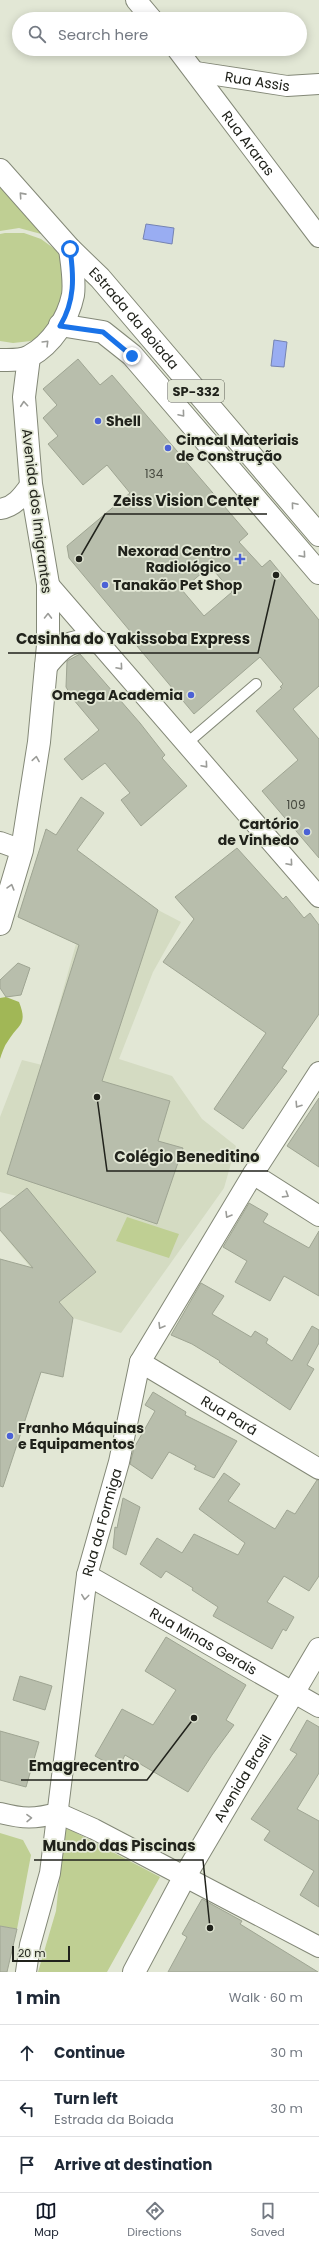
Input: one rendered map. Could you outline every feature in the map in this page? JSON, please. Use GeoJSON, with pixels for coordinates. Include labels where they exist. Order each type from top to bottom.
{"type":"FeatureCollection","features":[{"type":"Feature","properties":{"kind":"main road","name":"SP-332"},"geometry":{"type":"LineString","coordinates":[[0,170],[70,249]]}},
{"type":"Feature","properties":{"kind":"main road"},"geometry":{"type":"LineString","coordinates":[[0,360],[29,357],[47,344],[60,326],[68,313],[73,294],[70,249]]}},
{"type":"Feature","properties":{"kind":"main road","name":"Estrada da Boiada"},"geometry":{"type":"LineString","coordinates":[[70,249],[100,278],[319,535]]}},
{"type":"Feature","properties":{"kind":"main road","name":"Estrada da Boiada"},"geometry":{"type":"LineString","coordinates":[[60,326],[103,332],[132,356],[319,573]]}},
{"type":"Feature","properties":{"kind":"main road","name":"Avenida dos Imigrantes"},"geometry":{"type":"LineString","coordinates":[[0,924],[22,850],[39,742],[46,666],[48,584],[31,484],[24,397],[29,357]]}},
{"type":"Feature","properties":{"kind":"main road"},"geometry":{"type":"LineString","coordinates":[[46,666],[61,648],[83,640],[99,642]]}},
{"type":"Feature","properties":{"kind":"main road","name":"Avenida Brasil"},"geometry":{"type":"LineString","coordinates":[[134,1972],[186,1876],[319,1649]]}},
{"type":"Feature","properties":{"kind":"street"},"geometry":{"type":"LineString","coordinates":[[136,0],[146,12]]}},
{"type":"Feature","properties":{"kind":"street","name":"Rua Araras"},"geometry":{"type":"LineString","coordinates":[[183,56],[319,236]]}},
{"type":"Feature","properties":{"kind":"street","name":"Rua Assis"},"geometry":{"type":"LineString","coordinates":[[196,72],[287,86],[319,84]]}},
{"type":"Feature","properties":{"kind":"street"},"geometry":{"type":"LineString","coordinates":[[0,509],[6,508],[20,499],[31,484]]}},
{"type":"Feature","properties":{"kind":"street"},"geometry":{"type":"LineString","coordinates":[[48,584],[319,897]]}},
{"type":"Feature","properties":{"kind":"street"},"geometry":{"type":"LineString","coordinates":[[0,842],[22,850]]}},
{"type":"Feature","properties":{"kind":"street","name":"Rua da Formiga"},"geometry":{"type":"LineString","coordinates":[[26,1972],[30,1945],[50,1873],[87,1575],[118,1462],[140,1362],[253,1174],[319,1072]]}},
{"type":"Feature","properties":{"kind":"street"},"geometry":{"type":"LineString","coordinates":[[253,1174],[319,1216]]}},
{"type":"Feature","properties":{"kind":"street","name":"Rua Pará"},"geometry":{"type":"LineString","coordinates":[[140,1362],[319,1469]]}},
{"type":"Feature","properties":{"kind":"street","name":"Rua Minas Gerais"},"geometry":{"type":"LineString","coordinates":[[87,1575],[319,1707]]}},
{"type":"Feature","properties":{"kind":"street"},"geometry":{"type":"LineString","coordinates":[[0,1813],[22,1818],[37,1818],[58,1813],[94,1829],[186,1876],[319,1947]]}},
{"type":"Feature","properties":{"kind":"lane"},"geometry":{"type":"LineString","coordinates":[[186,744],[256,684]]}},
{"type":"Feature","properties":{"kind":"shaded area"},"geometry":{"type":"Polygon","coordinates":[[[46,829],[158,910],[181,922],[153,972],[119,1059],[172,1076],[202,1119],[236,1146],[224,1188],[121,1333],[73,1318],[0,1231],[0,1209],[17,1196],[0,1192],[0,1117],[22,1060],[42,1065],[76,944],[18,917],[46,829]]]}},
{"type":"Feature","properties":{"kind":"green space"},"geometry":{"type":"Polygon","coordinates":[[[0,185],[42,232],[41,234],[19,228],[0,231],[0,185]]]}},
{"type":"Feature","properties":{"kind":"green space"},"geometry":{"type":"Polygon","coordinates":[[[24,233],[41,239],[56,250],[66,266],[70,284],[48,332],[31,341],[13,343],[0,341],[0,234],[24,233]]]}},
{"type":"Feature","properties":{"kind":"green space"},"geometry":{"type":"Polygon","coordinates":[[[6,997],[19,1002],[23,1015],[21,1023],[5,1045],[0,1059],[0,998],[6,997]]]}},
{"type":"Feature","properties":{"kind":"green space"},"geometry":{"type":"Polygon","coordinates":[[[127,1217],[179,1234],[169,1258],[116,1241],[127,1217]]]}},
{"type":"Feature","properties":{"kind":"green space"},"geometry":{"type":"Polygon","coordinates":[[[65,1827],[160,1877],[107,1972],[38,1972],[56,1911],[65,1827]]]}},
{"type":"Feature","properties":{"kind":"green space"},"geometry":{"type":"Polygon","coordinates":[[[0,1833],[23,1840],[31,1855],[17,1929],[0,1926],[0,1833]]]}},
{"type":"Feature","properties":{"kind":"water"},"geometry":{"type":"Polygon","coordinates":[[[146,224],[174,228],[172,244],[143,239],[146,224]]]}},
{"type":"Feature","properties":{"kind":"water"},"geometry":{"type":"Polygon","coordinates":[[[274,340],[287,342],[284,367],[271,366],[274,340]]]}},
{"type":"Feature","properties":{"kind":"building"},"geometry":{"type":"Polygon","coordinates":[[[78,359],[100,385],[112,375],[248,534],[239,542],[262,567],[270,560],[319,620],[319,686],[293,709],[319,739],[319,858],[262,791],[298,760],[256,711],[282,688],[280,687],[283,684],[260,657],[194,714],[132,640],[135,637],[69,558],[67,546],[130,493],[107,465],[83,485],[48,444],[58,436],[43,418],[57,405],[43,389],[78,359]],[[210,566],[182,590],[204,616],[232,592],[210,566]]]}},
{"type":"Feature","properties":{"kind":"building"},"geometry":{"type":"Polygon","coordinates":[[[80,654],[140,723],[165,755],[162,758],[187,786],[141,826],[121,800],[130,793],[105,763],[82,780],[64,759],[99,730],[73,699],[66,687],[67,661],[80,654]]]}},
{"type":"Feature","properties":{"kind":"building"},"geometry":{"type":"Polygon","coordinates":[[[81,797],[104,813],[77,850],[158,910],[102,1081],[170,1101],[158,1141],[183,1148],[157,1224],[7,1174],[79,945],[18,917],[46,829],[56,835],[81,797]]]}},
{"type":"Feature","properties":{"kind":"building"},"geometry":{"type":"Polygon","coordinates":[[[237,848],[283,899],[286,896],[304,918],[310,913],[319,925],[319,1014],[282,1068],[287,1071],[243,1129],[214,1109],[266,1033],[163,962],[194,919],[175,897],[237,848]]]}},
{"type":"Feature","properties":{"kind":"building"},"geometry":{"type":"Polygon","coordinates":[[[18,963],[30,968],[21,995],[6,997],[0,988],[0,980],[18,963]]]}},
{"type":"Feature","properties":{"kind":"building"},"geometry":{"type":"Polygon","coordinates":[[[319,1098],[319,1167],[287,1146],[319,1098]]]}},
{"type":"Feature","properties":{"kind":"building","name":"Franho Máquinas e Equipamentos"},"geometry":{"type":"Polygon","coordinates":[[[27,1188],[96,1272],[59,1302],[73,1318],[63,1377],[41,1372],[3,1487],[0,1486],[0,1259],[33,1268],[0,1230],[0,1209],[27,1188]]]}},
{"type":"Feature","properties":{"kind":"building"},"geometry":{"type":"Polygon","coordinates":[[[249,1203],[268,1214],[263,1222],[309,1248],[319,1231],[319,1296],[284,1276],[270,1301],[235,1282],[247,1261],[223,1247],[249,1203]]]}},
{"type":"Feature","properties":{"kind":"building"},"geometry":{"type":"Polygon","coordinates":[[[201,1283],[224,1296],[212,1314],[251,1337],[255,1331],[268,1339],[266,1343],[292,1361],[312,1326],[319,1330],[319,1343],[307,1365],[314,1369],[290,1410],[219,1362],[220,1361],[192,1344],[171,1335],[201,1283]]]}},
{"type":"Feature","properties":{"kind":"building"},"geometry":{"type":"Polygon","coordinates":[[[153,1392],[186,1412],[185,1415],[237,1441],[214,1478],[194,1469],[196,1466],[169,1452],[152,1479],[130,1464],[134,1448],[155,1411],[145,1405],[153,1392]]]}},
{"type":"Feature","properties":{"kind":"building"},"geometry":{"type":"Polygon","coordinates":[[[224,1473],[240,1484],[228,1501],[275,1529],[287,1510],[295,1514],[317,1480],[319,1480],[319,1576],[309,1591],[284,1576],[267,1602],[294,1617],[286,1631],[283,1629],[272,1649],[213,1616],[218,1607],[192,1590],[193,1588],[166,1571],[161,1578],[140,1564],[157,1538],[182,1553],[194,1534],[238,1555],[245,1543],[199,1509],[224,1473]]]}},
{"type":"Feature","properties":{"kind":"building"},"geometry":{"type":"Polygon","coordinates":[[[123,1498],[140,1507],[126,1555],[113,1548],[115,1527],[117,1528],[123,1498]]]}},
{"type":"Feature","properties":{"kind":"building"},"geometry":{"type":"Polygon","coordinates":[[[166,1637],[246,1685],[226,1720],[234,1725],[188,1792],[125,1755],[118,1769],[95,1756],[122,1709],[153,1725],[176,1690],[145,1671],[166,1637]]]}},
{"type":"Feature","properties":{"kind":"building"},"geometry":{"type":"Polygon","coordinates":[[[20,1676],[52,1686],[45,1710],[13,1700],[20,1676]]]}},
{"type":"Feature","properties":{"kind":"building"},"geometry":{"type":"Polygon","coordinates":[[[307,1720],[319,1727],[319,1773],[297,1809],[319,1821],[319,1907],[300,1895],[314,1871],[264,1840],[270,1831],[251,1819],[297,1754],[290,1750],[307,1720]]]}},
{"type":"Feature","properties":{"kind":"building"},"geometry":{"type":"Polygon","coordinates":[[[0,1731],[39,1742],[26,1787],[0,1780],[0,1731]]]}},
{"type":"Feature","properties":{"kind":"building"},"geometry":{"type":"Polygon","coordinates":[[[202,1899],[242,1921],[240,1924],[318,1972],[168,1972],[187,1937],[182,1934],[202,1899]]]}},
{"type":"Feature","properties":{"kind":"building"},"geometry":{"type":"Polygon","coordinates":[[[0,1926],[17,1929],[7,1972],[0,1972],[0,1926]]]}},
{"type":"Feature","properties":{"kind":"place","name":"Shell"},"geometry":{"type":"Point","coordinates":[98,421]}},
{"type":"Feature","properties":{"kind":"place","name":"Cimcal Materiais de Construção"},"geometry":{"type":"Point","coordinates":[168,448]}},
{"type":"Feature","properties":{"kind":"place","name":"Zeiss Vision Center"},"geometry":{"type":"Point","coordinates":[79,559]}},
{"type":"Feature","properties":{"kind":"place","name":"Nexorad Centro Radiológico"},"geometry":{"type":"Point","coordinates":[240,559]}},
{"type":"Feature","properties":{"kind":"place","name":"Casinha do Yakissoba Express"},"geometry":{"type":"Point","coordinates":[276,575]}},
{"type":"Feature","properties":{"kind":"place","name":"Tanakão Pet Shop"},"geometry":{"type":"Point","coordinates":[105,585]}},
{"type":"Feature","properties":{"kind":"place","name":"Omega Academia"},"geometry":{"type":"Point","coordinates":[191,695]}},
{"type":"Feature","properties":{"kind":"place","name":"Cartório de Vinhedo"},"geometry":{"type":"Point","coordinates":[307,832]}},
{"type":"Feature","properties":{"kind":"place","name":"Colégio Beneditino"},"geometry":{"type":"Point","coordinates":[97,1097]}},
{"type":"Feature","properties":{"kind":"place","name":"Franho Máquinas e Equipamentos"},"geometry":{"type":"Point","coordinates":[10,1436]}},
{"type":"Feature","properties":{"kind":"place","name":"Emagrecentro"},"geometry":{"type":"Point","coordinates":[194,1718]}},
{"type":"Feature","properties":{"kind":"place","name":"Mundo das Piscinas"},"geometry":{"type":"Point","coordinates":[210,1928]}},
{"type":"Feature","properties":{"kind":"route"},"geometry":{"type":"LineString","coordinates":[[70,249],[73,269],[73,294],[68,313],[60,326],[103,332],[119,343],[132,356]]}}]}
